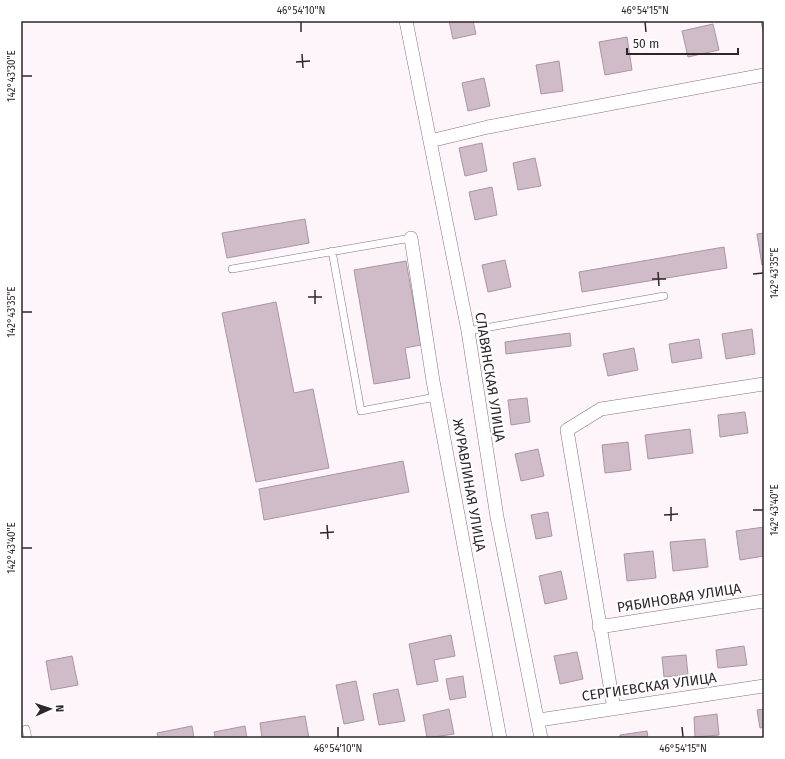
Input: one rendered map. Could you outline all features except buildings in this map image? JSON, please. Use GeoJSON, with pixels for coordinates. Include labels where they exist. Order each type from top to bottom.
{"type":"FeatureCollection","features":[{"type":"Feature","properties":{"kind":"street","name":"СЛАВЯНСКАЯ УЛИЦА"},"geometry":{"type":"LineString","coordinates":[[406,21],[468,331],[497,517],[541,738]]}},
{"type":"Feature","properties":{"kind":"street"},"geometry":{"type":"LineString","coordinates":[[430,141],[488,127],[764,75]]}},
{"type":"Feature","properties":{"kind":"street","name":"ЖУРАВЛИНАЯ УЛИЦА"},"geometry":{"type":"LineString","coordinates":[[411,238],[436,397],[500,738]]}},
{"type":"Feature","properties":{"kind":"street"},"geometry":{"type":"LineString","coordinates":[[614,709],[567,430],[601,409],[764,384]]}},
{"type":"Feature","properties":{"kind":"street","name":"РЯБИНОВАЯ УЛИЦА"},"geometry":{"type":"LineString","coordinates":[[599,627],[764,601]]}},
{"type":"Feature","properties":{"kind":"street","name":"СЕРГИЕВСКАЯ УЛИЦА"},"geometry":{"type":"LineString","coordinates":[[538,720],[764,686]]}},
{"type":"Feature","properties":{"kind":"lane"},"geometry":{"type":"LineString","coordinates":[[232,269],[411,238]]}},
{"type":"Feature","properties":{"kind":"lane"},"geometry":{"type":"LineString","coordinates":[[332,251],[361,411],[436,397]]}},
{"type":"Feature","properties":{"kind":"lane"},"geometry":{"type":"LineString","coordinates":[[468,331],[664,296]]}},
{"type":"Feature","properties":{"kind":"lane"},"geometry":{"type":"LineString","coordinates":[[26,729],[28,738]]}}]}
